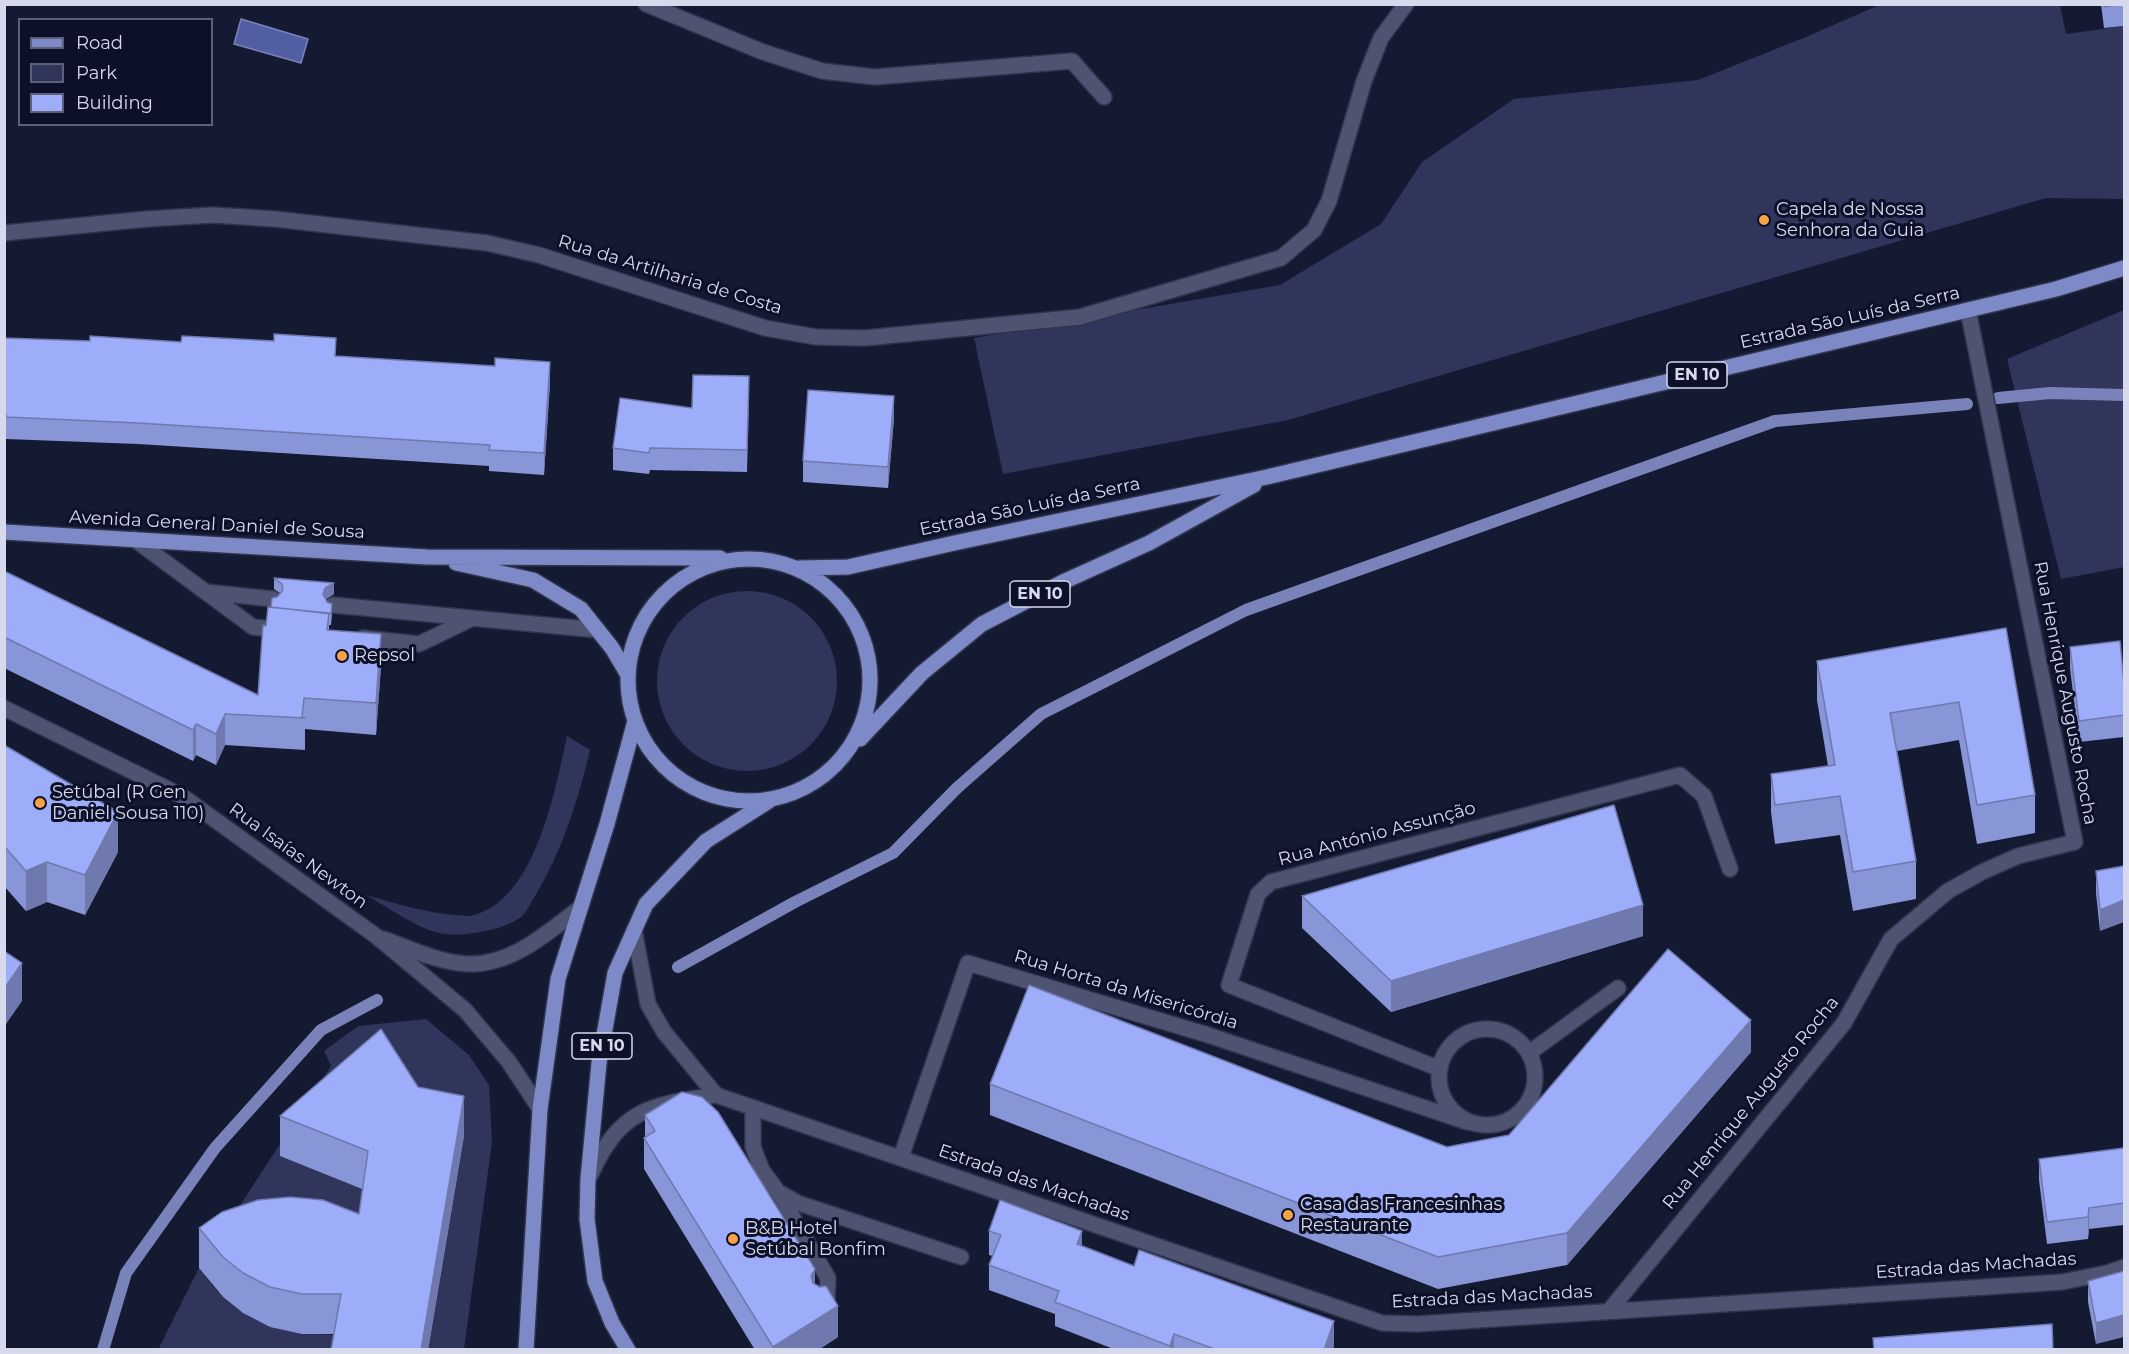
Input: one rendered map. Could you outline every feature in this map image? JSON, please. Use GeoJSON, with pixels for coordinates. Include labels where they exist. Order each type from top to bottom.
{"type":"FeatureCollection","features":[{"type":"Feature","properties":{"kind":"main road","name":"Estrada São Luís da Serra"},"geometry":{"type":"LineString","coordinates":[[800,568],[848,567],[1268,477],[2056,289],[2124,268]]}},
{"type":"Feature","properties":{"kind":"main road","name":"Estrada São Luís da Serra"},"geometry":{"type":"LineString","coordinates":[[844,757],[922,673],[982,624],[1065,581],[1149,543],[1268,477]]}},
{"type":"Feature","properties":{"kind":"main road","name":"Avenida General Daniel de Sousa"},"geometry":{"type":"LineString","coordinates":[[4,531],[427,557]]}},
{"type":"Feature","properties":{"kind":"main road"},"geometry":{"type":"LineString","coordinates":[[427,557],[762,558]]}},
{"type":"Feature","properties":{"kind":"main road"},"geometry":{"type":"LineString","coordinates":[[427,557],[533,580],[581,609],[612,648],[628,675]]}},
{"type":"Feature","properties":{"kind":"main road","name":"EN 10"},"geometry":{"type":"LineString","coordinates":[[628,1350],[612,1323],[595,1281],[587,1219],[588,1179],[600,1063],[615,973],[646,904],[706,841],[770,801],[812,784],[844,757],[864,720],[871,681],[865,643],[854,618],[831,589],[800,568],[762,558],[724,560],[687,575],[655,603],[638,630],[628,675],[635,721],[659,762],[679,780],[722,799],[770,801]]}},
{"type":"Feature","properties":{"kind":"main road","name":"EN 10"},"geometry":{"type":"LineString","coordinates":[[526,1350],[540,1109],[558,979],[621,776],[635,721]]}},
{"type":"Feature","properties":{"kind":"street"},"geometry":{"type":"LineString","coordinates":[[646,4],[763,52],[822,71],[875,77],[1072,61],[1104,97]]}},
{"type":"Feature","properties":{"kind":"street","name":"Rua da Artilharia de Costa"},"geometry":{"type":"LineString","coordinates":[[4,232],[213,215],[275,219],[487,243],[539,255],[765,328],[816,337],[866,338],[1080,317],[1281,258],[1314,230],[1329,201],[1364,81],[1381,38],[1406,4]]}},
{"type":"Feature","properties":{"kind":"street","name":"Rua Henrique Augusto Rocha"},"geometry":{"type":"LineString","coordinates":[[1609,1311],[1845,1023],[1891,939],[1948,891],[1982,872],[2018,856],[2075,842],[1968,310]]}},
{"type":"Feature","properties":{"kind":"street"},"geometry":{"type":"LineString","coordinates":[[134,539],[253,627],[298,632]]}},
{"type":"Feature","properties":{"kind":"street"},"geometry":{"type":"LineString","coordinates":[[203,591],[273,599]]}},
{"type":"Feature","properties":{"kind":"street"},"geometry":{"type":"LineString","coordinates":[[333,605],[598,630]]}},
{"type":"Feature","properties":{"kind":"street"},"geometry":{"type":"LineString","coordinates":[[343,636],[419,644],[473,618]]}},
{"type":"Feature","properties":{"kind":"street","name":"Rua Isaías Newton"},"geometry":{"type":"LineString","coordinates":[[4,708],[182,796],[376,936],[465,1011],[509,1062],[540,1109]]}},
{"type":"Feature","properties":{"kind":"street","name":"Rua António Assunção"},"geometry":{"type":"LineString","coordinates":[[1440,1069],[1229,985],[1258,894],[1271,882],[1680,775],[1704,796],[1730,868]]}},
{"type":"Feature","properties":{"kind":"street","name":"Rua Isaías Newton"},"geometry":{"type":"LineString","coordinates":[[376,936],[439,959],[467,964],[494,962],[528,947],[580,908]]}},
{"type":"Feature","properties":{"kind":"street"},"geometry":{"type":"LineString","coordinates":[[634,930],[648,1004],[664,1032],[716,1095]]}},
{"type":"Feature","properties":{"kind":"street","name":"Rua Horta da Misericórdia"},"geometry":{"type":"LineString","coordinates":[[901,1157],[968,963],[1208,1035],[1467,1122],[1482,1125],[1496,1125],[1511,1119],[1522,1110],[1531,1097],[1534,1068],[1528,1053]]}},
{"type":"Feature","properties":{"kind":"street"},"geometry":{"type":"LineString","coordinates":[[1467,1122],[1454,1113],[1445,1101],[1439,1086],[1440,1069],[1445,1053],[1456,1040],[1470,1032],[1487,1029],[1503,1032],[1518,1040],[1528,1053],[1618,988]]}},
{"type":"Feature","properties":{"kind":"street","name":"Estrada das Machadas"},"geometry":{"type":"LineString","coordinates":[[588,1179],[600,1152],[621,1125],[646,1110],[666,1103],[716,1095],[1382,1323],[1417,1324],[2062,1282],[2107,1273],[2124,1267]]}},
{"type":"Feature","properties":{"kind":"street"},"geometry":{"type":"LineString","coordinates":[[753,1108],[753,1147],[762,1170],[778,1192],[828,1278],[827,1300],[821,1310]]}},
{"type":"Feature","properties":{"kind":"street"},"geometry":{"type":"LineString","coordinates":[[778,1192],[798,1203],[961,1257]]}},
{"type":"Feature","properties":{"kind":"green space"},"geometry":{"type":"Polygon","coordinates":[[[1879,5],[2060,5],[2066,34],[2124,26],[2124,199],[2046,198],[1288,420],[1003,474],[974,338],[1280,285],[1381,224],[1422,162],[1514,99],[1698,80],[1879,5]]]}},
{"type":"Feature","properties":{"kind":"green space"},"geometry":{"type":"Polygon","coordinates":[[[2124,310],[2124,567],[2061,579],[2007,359],[2124,310]]]}},
{"type":"Feature","properties":{"kind":"green space"},"geometry":{"type":"Polygon","coordinates":[[[747,591],[781,598],[797,606],[811,617],[822,631],[830,647],[837,681],[830,715],[822,731],[811,745],[797,756],[781,764],[747,771],[713,764],[697,756],[683,745],[672,731],[664,715],[657,681],[664,647],[672,631],[683,617],[697,606],[713,598],[747,591]]]}},
{"type":"Feature","properties":{"kind":"green space"},"geometry":{"type":"Polygon","coordinates":[[[567,736],[590,750],[561,843],[545,879],[523,915],[507,925],[483,932],[439,933],[421,927],[366,895],[421,910],[464,916],[474,915],[495,905],[513,887],[528,865],[549,812],[567,736]]]}},
{"type":"Feature","properties":{"kind":"green space"},"geometry":{"type":"Polygon","coordinates":[[[426,1019],[469,1055],[489,1085],[492,1142],[464,1349],[428,1349],[464,1136],[281,1156],[368,1191],[359,1254],[199,1268],[331,1066],[324,1051],[358,1026],[426,1019]]]}},
{"type":"Feature","properties":{"kind":"green space"},"geometry":{"type":"Polygon","coordinates":[[[199,1268],[220,1294],[250,1317],[293,1331],[341,1335],[338,1349],[158,1350],[199,1268]]]}},
{"type":"Feature","properties":{"kind":"shaded area"},"geometry":{"type":"Polygon","coordinates":[[[241,19],[308,39],[301,63],[234,44],[241,19]]]}},
{"type":"Feature","properties":{"kind":"building"},"geometry":{"type":"Polygon","coordinates":[[[2104,4],[2121,4],[2104,7],[2104,4]]]}},
{"type":"Feature","properties":{"kind":"building"},"geometry":{"type":"Polygon","coordinates":[[[274,334],[336,338],[335,356],[495,366],[495,358],[550,362],[544,453],[489,450],[490,445],[6,417],[4,414],[4,338],[90,341],[90,336],[181,342],[182,336],[274,341],[274,334]]]}},
{"type":"Feature","properties":{"kind":"building"},"geometry":{"type":"Polygon","coordinates":[[[693,375],[749,376],[747,450],[650,448],[649,453],[613,448],[620,398],[692,408],[693,375]]]}},
{"type":"Feature","properties":{"kind":"building"},"geometry":{"type":"Polygon","coordinates":[[[808,390],[894,396],[888,467],[803,461],[808,390]]]}},
{"type":"Feature","properties":{"kind":"building"},"geometry":{"type":"Polygon","coordinates":[[[4,571],[258,695],[263,625],[266,626],[268,607],[329,613],[327,630],[381,634],[376,703],[304,698],[302,717],[305,718],[225,714],[216,734],[196,724],[193,730],[4,637],[4,571]]]}},
{"type":"Feature","properties":{"kind":"building"},"geometry":{"type":"Polygon","coordinates":[[[274,578],[334,583],[325,588],[323,594],[327,602],[332,604],[331,614],[271,607],[272,598],[277,597],[283,590],[282,584],[274,578]]]}},
{"type":"Feature","properties":{"kind":"building"},"geometry":{"type":"Polygon","coordinates":[[[2006,628],[2035,795],[1977,805],[1959,702],[1890,713],[1916,861],[1853,872],[1840,796],[1775,805],[1771,774],[1835,765],[1817,661],[2006,628]]]}},
{"type":"Feature","properties":{"kind":"building"},"geometry":{"type":"Polygon","coordinates":[[[2120,641],[2124,715],[2079,721],[2070,647],[2120,641]]]}},
{"type":"Feature","properties":{"kind":"building"},"geometry":{"type":"Polygon","coordinates":[[[4,745],[118,812],[85,875],[47,862],[26,871],[4,846],[4,745]]]}},
{"type":"Feature","properties":{"kind":"building"},"geometry":{"type":"Polygon","coordinates":[[[1614,805],[1643,905],[1391,981],[1302,896],[1614,805]]]}},
{"type":"Feature","properties":{"kind":"building"},"geometry":{"type":"Polygon","coordinates":[[[2124,866],[2124,900],[2100,910],[2096,871],[2124,866]]]}},
{"type":"Feature","properties":{"kind":"building"},"geometry":{"type":"Polygon","coordinates":[[[1668,949],[1751,1020],[1567,1233],[1438,1257],[990,1084],[1029,985],[1447,1147],[1509,1135],[1668,949]]]}},
{"type":"Feature","properties":{"kind":"building"},"geometry":{"type":"Polygon","coordinates":[[[4,951],[22,963],[4,989],[4,951]]]}},
{"type":"Feature","properties":{"kind":"building"},"geometry":{"type":"Polygon","coordinates":[[[381,1029],[418,1087],[464,1096],[421,1350],[331,1350],[341,1294],[302,1294],[270,1287],[243,1273],[223,1257],[199,1228],[222,1212],[258,1200],[290,1197],[323,1200],[359,1214],[368,1151],[280,1116],[381,1029]]]}},
{"type":"Feature","properties":{"kind":"building","name":"B&B Hotel Setúbal Bonfim"},"geometry":{"type":"Polygon","coordinates":[[[682,1092],[702,1097],[718,1112],[815,1269],[811,1276],[813,1283],[820,1287],[826,1286],[838,1306],[773,1347],[644,1138],[655,1131],[645,1115],[682,1092]]]}},
{"type":"Feature","properties":{"kind":"building"},"geometry":{"type":"Polygon","coordinates":[[[2124,1148],[2124,1203],[2089,1208],[2088,1217],[2047,1222],[2039,1159],[2124,1148]]]}},
{"type":"Feature","properties":{"kind":"building"},"geometry":{"type":"Polygon","coordinates":[[[1000,1200],[1082,1231],[1077,1244],[1134,1266],[1139,1250],[1334,1321],[1324,1350],[1217,1350],[1174,1334],[1170,1346],[1055,1302],[1059,1291],[989,1265],[1001,1235],[989,1231],[1000,1200]]]}},
{"type":"Feature","properties":{"kind":"building"},"geometry":{"type":"Polygon","coordinates":[[[2124,1271],[2124,1315],[2096,1323],[2088,1281],[2124,1271]]]}},
{"type":"Feature","properties":{"kind":"building"},"geometry":{"type":"Polygon","coordinates":[[[2052,1324],[2053,1350],[1874,1350],[1873,1338],[2052,1324]]]}},
{"type":"Feature","properties":{"kind":"waterway"},"geometry":{"type":"LineString","coordinates":[[1998,398],[2050,393],[2124,395]]}},
{"type":"Feature","properties":{"kind":"waterway"},"geometry":{"type":"LineString","coordinates":[[678,967],[795,902],[893,853],[957,788],[1041,714],[1246,610],[1775,421],[1967,404]]}},
{"type":"Feature","properties":{"kind":"waterway"},"geometry":{"type":"LineString","coordinates":[[103,1350],[126,1273],[215,1148],[321,1030],[377,1000]]}},
{"type":"Feature","properties":{"kind":"place","name":"Capela de Nossa Senhora da Guia"},"geometry":{"type":"Point","coordinates":[1764,220]}},
{"type":"Feature","properties":{"kind":"place","name":"Repsol"},"geometry":{"type":"Point","coordinates":[342,656]}},
{"type":"Feature","properties":{"kind":"place","name":"Setúbal (R Gen Daniel Sousa 110)"},"geometry":{"type":"Point","coordinates":[40,803]}},
{"type":"Feature","properties":{"kind":"place","name":"Casa das Francesinhas Restaurante"},"geometry":{"type":"Point","coordinates":[1288,1215]}},
{"type":"Feature","properties":{"kind":"place","name":"B&B Hotel Setúbal Bonfim"},"geometry":{"type":"Point","coordinates":[733,1239]}}]}
